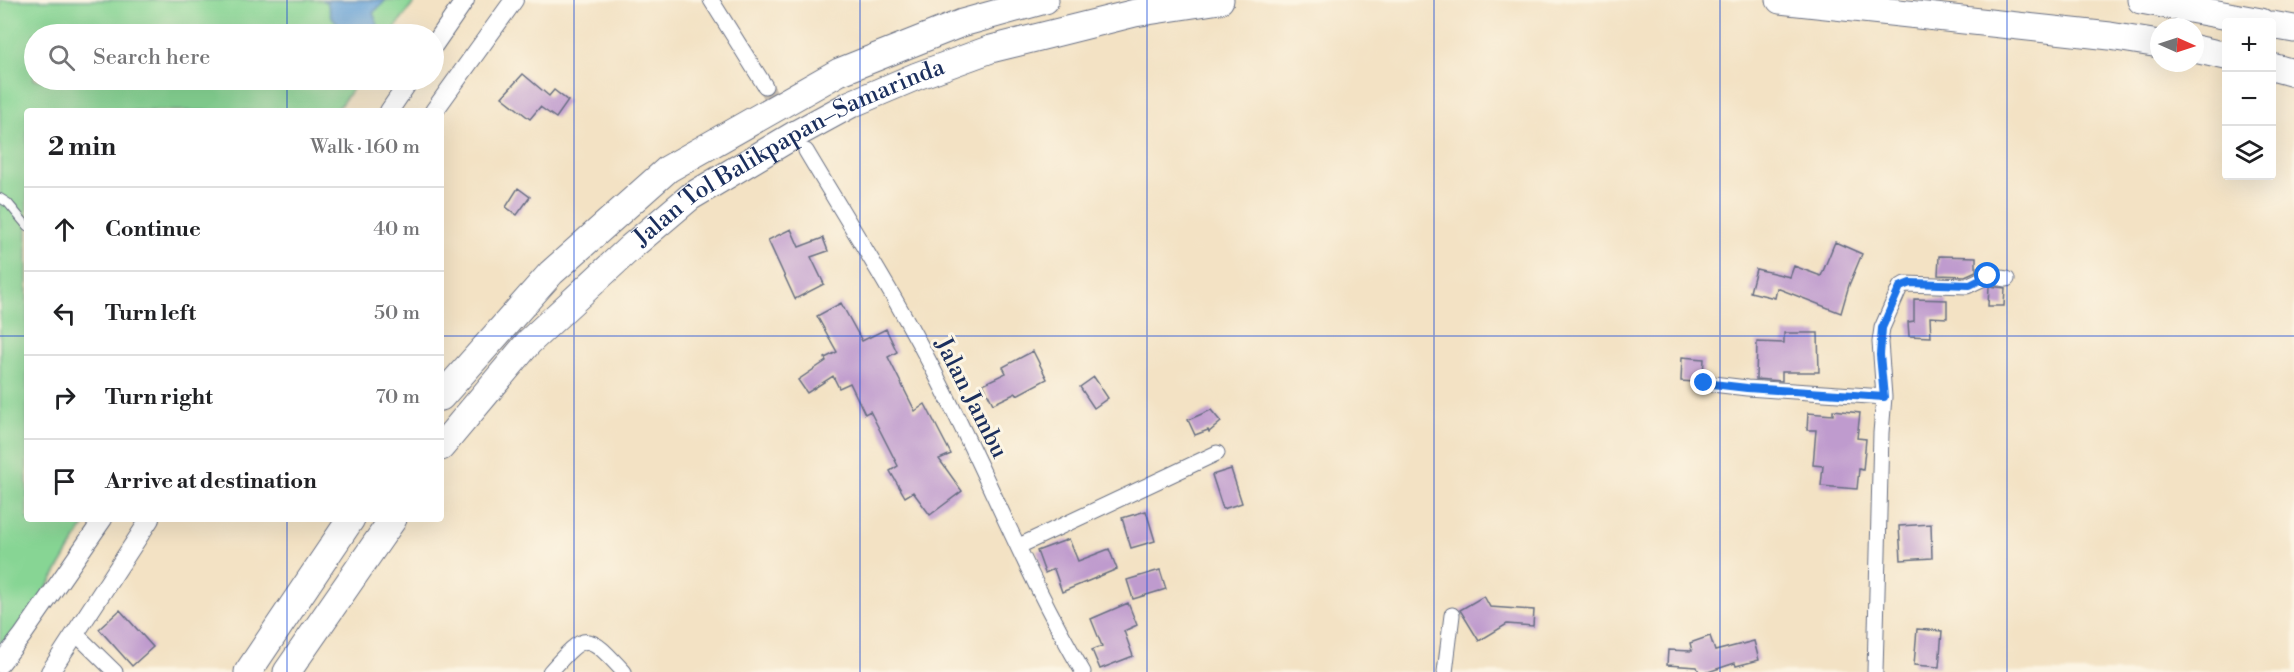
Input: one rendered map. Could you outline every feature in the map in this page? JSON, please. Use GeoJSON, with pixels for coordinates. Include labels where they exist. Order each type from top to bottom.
{"type":"FeatureCollection","features":[{"type":"Feature","properties":{"kind":"highway","name":"Jalan Tol Balikpapan–Samarinda"},"geometry":{"type":"LineString","coordinates":[[444,393],[551,273],[668,169],[839,72],[962,23],[1045,0]]}},
{"type":"Feature","properties":{"kind":"highway","name":"Jalan Tol Balikpapan–Samarinda"},"geometry":{"type":"LineString","coordinates":[[444,443],[529,342],[631,247],[690,197],[796,134],[851,104],[917,76],[991,49],[1136,13],[1220,0]]}},
{"type":"Feature","properties":{"kind":"highway"},"geometry":{"type":"LineString","coordinates":[[1780,0],[2110,36],[2150,43]]}},
{"type":"Feature","properties":{"kind":"highway"},"geometry":{"type":"LineString","coordinates":[[2141,0],[2239,18]]}},
{"type":"Feature","properties":{"kind":"highway"},"geometry":{"type":"LineString","coordinates":[[2276,26],[2294,29]]}},
{"type":"Feature","properties":{"kind":"highway"},"geometry":{"type":"LineString","coordinates":[[2204,51],[2222,55]]}},
{"type":"Feature","properties":{"kind":"highway"},"geometry":{"type":"LineString","coordinates":[[2276,68],[2294,73]]}},
{"type":"Feature","properties":{"kind":"highway"},"geometry":{"type":"LineString","coordinates":[[248,672],[349,522]]}},
{"type":"Feature","properties":{"kind":"highway"},"geometry":{"type":"LineString","coordinates":[[287,672],[391,522]]}},
{"type":"Feature","properties":{"kind":"street"},"geometry":{"type":"LineString","coordinates":[[444,30],[465,0]]}},
{"type":"Feature","properties":{"kind":"street"},"geometry":{"type":"LineString","coordinates":[[436,108],[514,0]]}},
{"type":"Feature","properties":{"kind":"street"},"geometry":{"type":"LineString","coordinates":[[711,0],[765,86]]}},
{"type":"Feature","properties":{"kind":"street"},"geometry":{"type":"LineString","coordinates":[[390,108],[403,90]]}},
{"type":"Feature","properties":{"kind":"street","name":"Jalan Jambu"},"geometry":{"type":"LineString","coordinates":[[806,151],[926,356],[1060,632],[1083,672]]}},
{"type":"Feature","properties":{"kind":"street"},"geometry":{"type":"LineString","coordinates":[[1875,672],[1881,432],[1884,397],[1880,355],[1882,328],[1902,285],[1910,283],[1967,286],[1988,276],[2007,279]]}},
{"type":"Feature","properties":{"kind":"street"},"geometry":{"type":"LineString","coordinates":[[1704,383],[1884,397]]}},
{"type":"Feature","properties":{"kind":"street"},"geometry":{"type":"LineString","coordinates":[[1019,546],[1217,453]]}},
{"type":"Feature","properties":{"kind":"street"},"geometry":{"type":"LineString","coordinates":[[0,664],[102,522]]}},
{"type":"Feature","properties":{"kind":"street"},"geometry":{"type":"LineString","coordinates":[[50,672],[148,522]]}},
{"type":"Feature","properties":{"kind":"street"},"geometry":{"type":"LineString","coordinates":[[1445,672],[1452,615]]}},
{"type":"Feature","properties":{"kind":"street"},"geometry":{"type":"LineString","coordinates":[[76,634],[115,672]]}},
{"type":"Feature","properties":{"kind":"street"},"geometry":{"type":"LineString","coordinates":[[550,672],[571,647],[578,642],[590,642],[600,647],[624,672]]}},
{"type":"Feature","properties":{"kind":"lane"},"geometry":{"type":"LineString","coordinates":[[0,198],[9,203],[24,222]]}},
{"type":"Feature","properties":{"kind":"green space"},"geometry":{"type":"Polygon","coordinates":[[[0,0],[416,0],[398,24],[24,24],[24,90],[352,90],[338,108],[24,108],[24,522],[86,522],[19,635],[0,658],[0,0]]]}},
{"type":"Feature","properties":{"kind":"water"},"geometry":{"type":"Polygon","coordinates":[[[322,0],[386,0],[373,13],[378,24],[338,24],[331,16],[327,2],[322,0]]]}},
{"type":"Feature","properties":{"kind":"building"},"geometry":{"type":"Polygon","coordinates":[[[523,74],[549,96],[554,90],[568,101],[556,118],[540,107],[530,119],[502,97],[523,74]]]}},
{"type":"Feature","properties":{"kind":"building"},"geometry":{"type":"Polygon","coordinates":[[[518,188],[530,197],[517,215],[506,207],[518,188]]]}},
{"type":"Feature","properties":{"kind":"building"},"geometry":{"type":"Polygon","coordinates":[[[791,229],[799,247],[823,238],[828,251],[811,257],[824,284],[795,299],[768,240],[791,229]]]}},
{"type":"Feature","properties":{"kind":"building"},"geometry":{"type":"Polygon","coordinates":[[[1835,242],[1862,254],[1849,285],[1841,313],[1777,288],[1775,298],[1750,292],[1756,269],[1790,277],[1794,266],[1821,276],[1835,242]]]}},
{"type":"Feature","properties":{"kind":"building"},"geometry":{"type":"Polygon","coordinates":[[[1939,256],[1976,257],[1976,271],[1965,276],[1938,275],[1939,256]]]}},
{"type":"Feature","properties":{"kind":"building"},"geometry":{"type":"Polygon","coordinates":[[[1989,286],[2005,288],[2004,306],[1988,306],[1989,286]]]}},
{"type":"Feature","properties":{"kind":"building"},"geometry":{"type":"Polygon","coordinates":[[[1914,299],[1947,300],[1947,318],[1930,317],[1931,337],[1909,336],[1908,322],[1914,321],[1914,299]]]}},
{"type":"Feature","properties":{"kind":"building"},"geometry":{"type":"Polygon","coordinates":[[[841,303],[862,341],[886,329],[897,352],[888,357],[915,411],[925,404],[951,454],[939,459],[962,491],[930,515],[913,492],[905,497],[890,471],[898,466],[870,411],[865,414],[850,383],[839,388],[833,376],[807,393],[798,380],[826,361],[825,358],[837,352],[817,316],[841,303]]]}},
{"type":"Feature","properties":{"kind":"building"},"geometry":{"type":"Polygon","coordinates":[[[1784,333],[1818,333],[1819,372],[1782,372],[1782,381],[1756,379],[1757,342],[1784,343],[1784,333]]]}},
{"type":"Feature","properties":{"kind":"building"},"geometry":{"type":"Polygon","coordinates":[[[1033,351],[1047,379],[1017,395],[1016,393],[993,404],[983,384],[1006,373],[1003,367],[1033,351]]]}},
{"type":"Feature","properties":{"kind":"building"},"geometry":{"type":"Polygon","coordinates":[[[1682,357],[1704,359],[1703,374],[1694,382],[1681,381],[1682,357]]]}},
{"type":"Feature","properties":{"kind":"building"},"geometry":{"type":"Polygon","coordinates":[[[1094,377],[1108,398],[1094,408],[1080,387],[1094,377]]]}},
{"type":"Feature","properties":{"kind":"building"},"geometry":{"type":"Polygon","coordinates":[[[1211,410],[1221,422],[1209,432],[1208,430],[1195,435],[1188,420],[1211,410]]]}},
{"type":"Feature","properties":{"kind":"building"},"geometry":{"type":"Polygon","coordinates":[[[1833,410],[1860,413],[1857,438],[1866,439],[1863,470],[1859,469],[1857,489],[1821,486],[1823,466],[1813,465],[1816,430],[1807,430],[1808,413],[1833,415],[1833,410]]]}},
{"type":"Feature","properties":{"kind":"building"},"geometry":{"type":"Polygon","coordinates":[[[1231,469],[1242,503],[1223,509],[1212,475],[1231,469]]]}},
{"type":"Feature","properties":{"kind":"building"},"geometry":{"type":"Polygon","coordinates":[[[1146,511],[1155,541],[1131,548],[1122,518],[1146,511]]]}},
{"type":"Feature","properties":{"kind":"building"},"geometry":{"type":"Polygon","coordinates":[[[1931,524],[1932,558],[1901,560],[1899,526],[1931,524]]]}},
{"type":"Feature","properties":{"kind":"building"},"geometry":{"type":"Polygon","coordinates":[[[1069,539],[1078,561],[1109,549],[1117,569],[1062,592],[1054,569],[1045,573],[1037,551],[1069,539]]]}},
{"type":"Feature","properties":{"kind":"building"},"geometry":{"type":"Polygon","coordinates":[[[1160,570],[1166,589],[1133,599],[1127,580],[1160,570]]]}},
{"type":"Feature","properties":{"kind":"building"},"geometry":{"type":"Polygon","coordinates":[[[1484,596],[1490,607],[1534,610],[1533,626],[1507,624],[1479,641],[1460,610],[1484,596]]]}},
{"type":"Feature","properties":{"kind":"building"},"geometry":{"type":"Polygon","coordinates":[[[1128,603],[1137,625],[1124,631],[1133,656],[1100,669],[1092,650],[1102,646],[1091,619],[1128,603]]]}},
{"type":"Feature","properties":{"kind":"building"},"geometry":{"type":"Polygon","coordinates":[[[120,610],[153,647],[132,666],[99,629],[120,610]]]}},
{"type":"Feature","properties":{"kind":"building"},"geometry":{"type":"Polygon","coordinates":[[[1917,629],[1942,631],[1939,667],[1914,665],[1917,629]]]}},
{"type":"Feature","properties":{"kind":"building"},"geometry":{"type":"Polygon","coordinates":[[[1710,636],[1715,651],[1754,641],[1759,660],[1736,666],[1735,663],[1708,672],[1699,672],[1697,667],[1667,665],[1668,650],[1692,651],[1690,643],[1710,636]]]}},
{"type":"Feature","properties":{"kind":"tunnel"},"geometry":{"type":"LineString","coordinates":[[765,86],[798,138]]}},
{"type":"Feature","properties":{"kind":"route"},"geometry":{"type":"LineString","coordinates":[[1704,383],[1884,397],[1880,355],[1882,328],[1900,287],[1910,283],[1970,285],[1988,276]]}}]}
